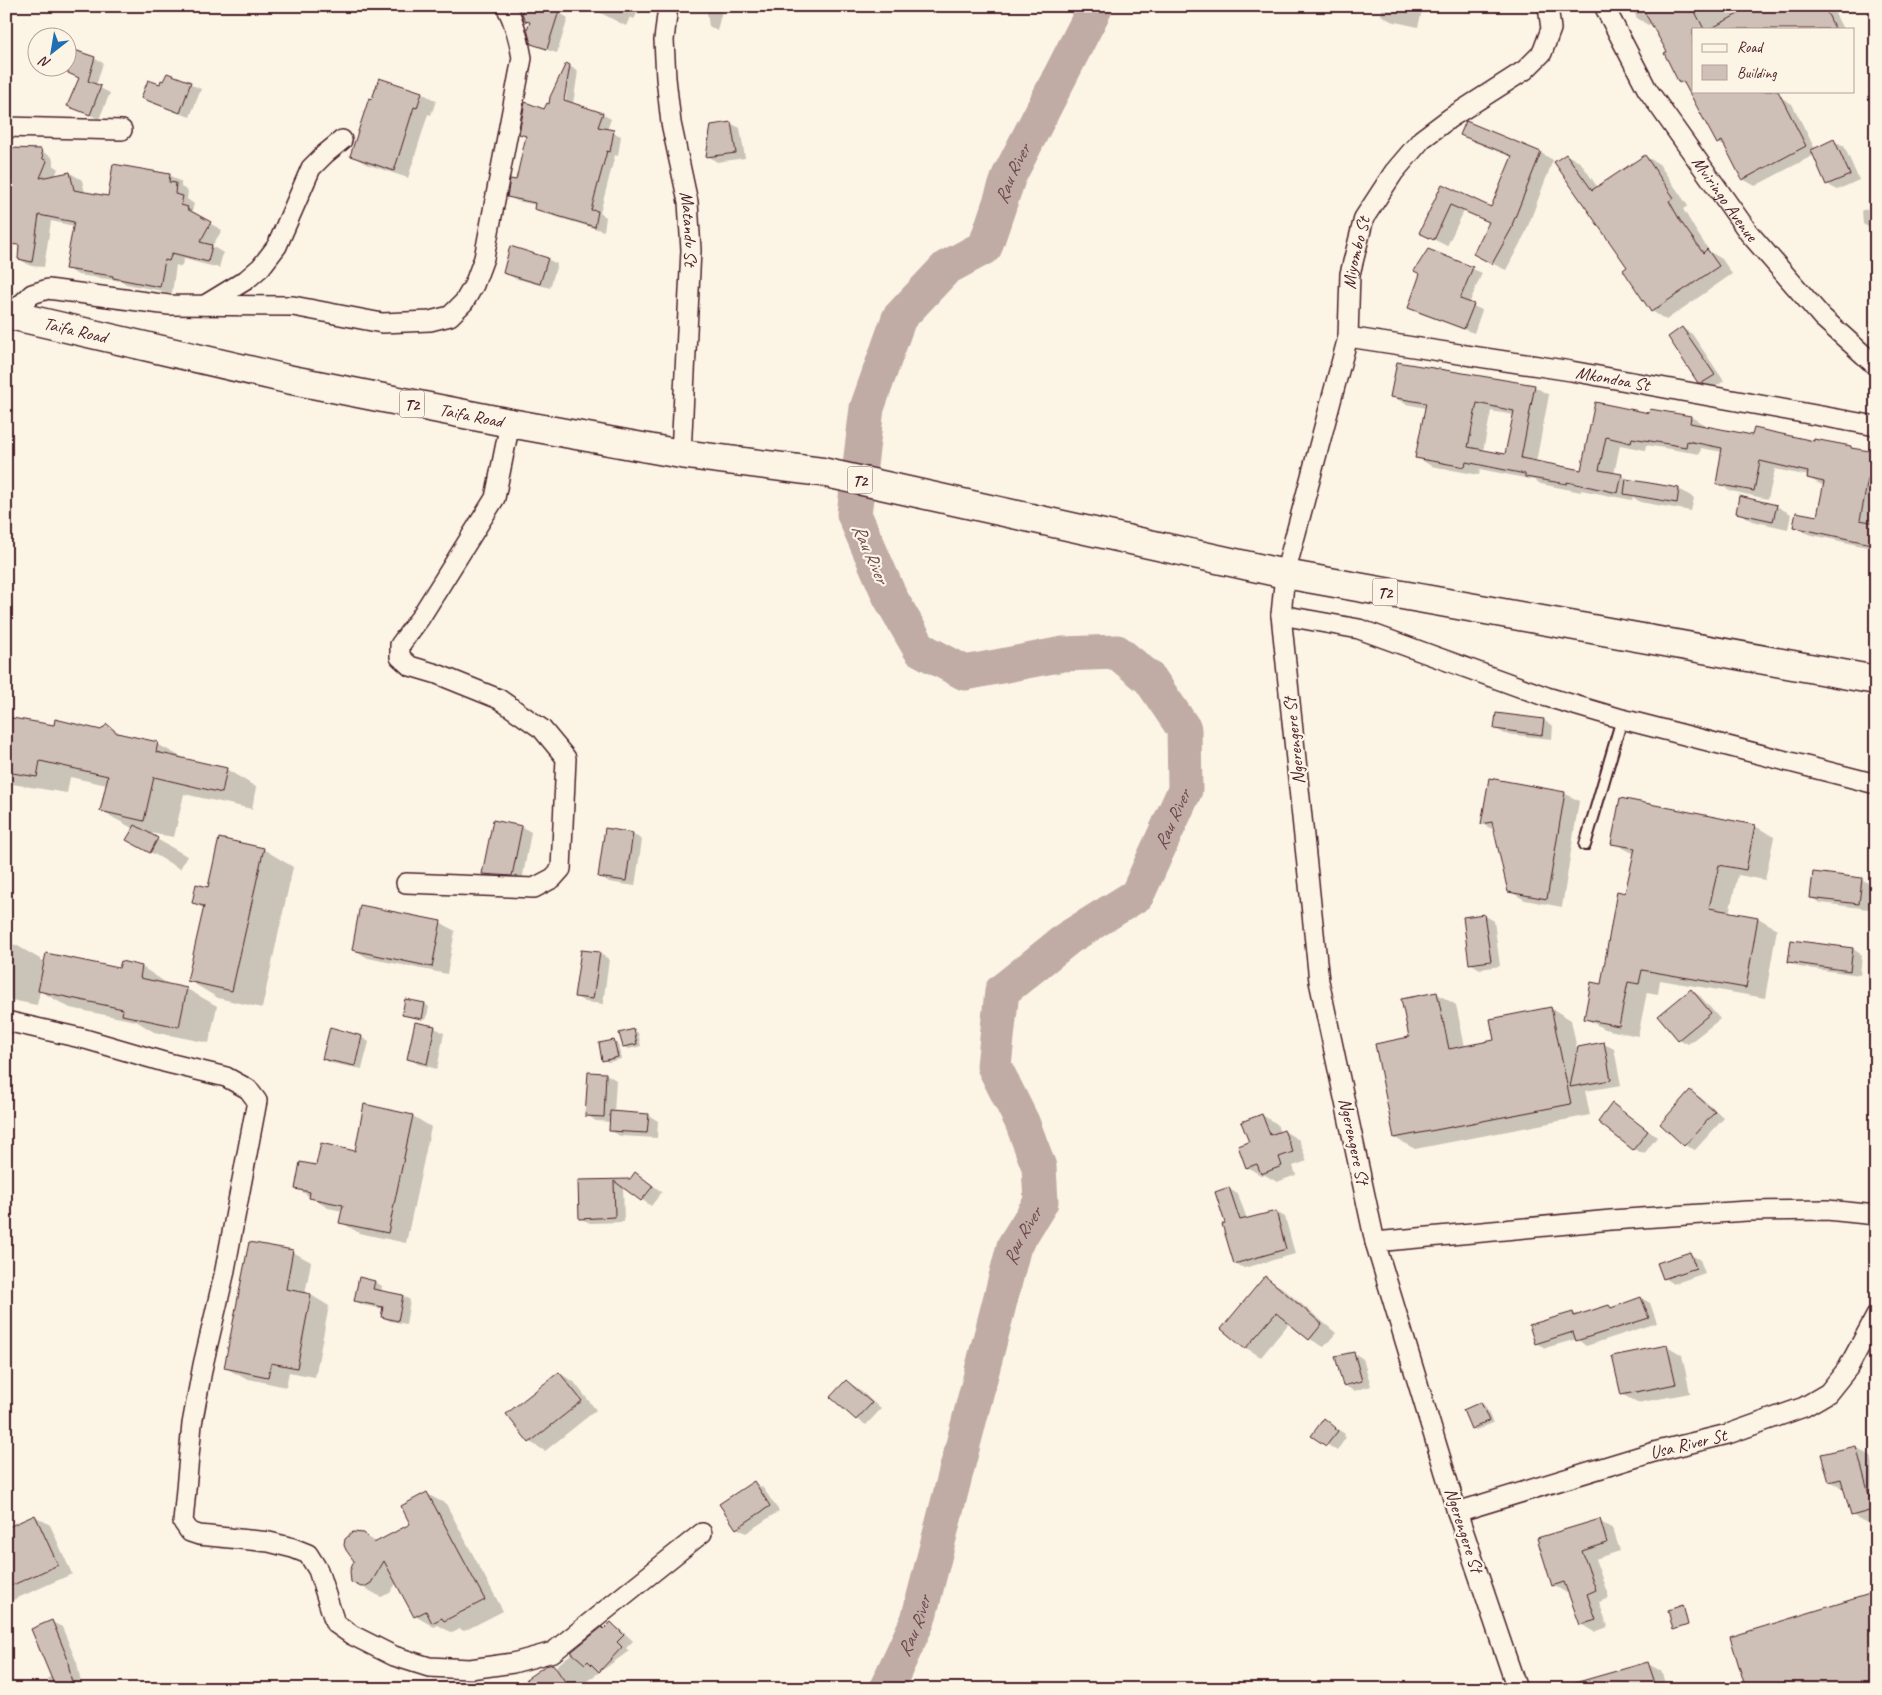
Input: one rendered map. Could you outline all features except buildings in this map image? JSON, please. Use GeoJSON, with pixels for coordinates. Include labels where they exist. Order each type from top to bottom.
{"type":"FeatureCollection","features":[{"type":"Feature","properties":{"kind":"highway","name":"Taifa Road"},"geometry":{"type":"LineString","coordinates":[[8,314],[287,379],[680,454],[822,472],[1285,574]]}},
{"type":"Feature","properties":{"kind":"highway","name":"T2"},"geometry":{"type":"LineString","coordinates":[[1285,574],[1876,680]]}},
{"type":"Feature","properties":{"kind":"street"},"geometry":{"type":"LineString","coordinates":[[8,314],[32,294],[48,289],[169,305],[293,306],[382,323],[430,321],[450,316],[464,302],[474,286],[484,258],[522,58],[519,35],[506,6]]}},
{"type":"Feature","properties":{"kind":"street","name":"Matandu St"},"geometry":{"type":"LineString","coordinates":[[668,6],[664,40],[666,78],[671,123],[688,202],[691,250],[680,454]]}},
{"type":"Feature","properties":{"kind":"street","name":"Miyombo St"},"geometry":{"type":"LineString","coordinates":[[1285,574],[1348,337],[1350,274],[1364,218],[1394,172],[1422,139],[1450,118],[1525,70],[1542,53],[1551,29],[1548,6]]}},
{"type":"Feature","properties":{"kind":"street","name":"Mviringo Avenue"},"geometry":{"type":"LineString","coordinates":[[1604,6],[1647,89],[1749,233],[1822,317],[1876,366]]}},
{"type":"Feature","properties":{"kind":"street"},"geometry":{"type":"LineString","coordinates":[[6,126],[122,130]]}},
{"type":"Feature","properties":{"kind":"street"},"geometry":{"type":"LineString","coordinates":[[205,306],[246,280],[261,267],[277,246],[312,168],[342,140]]}},
{"type":"Feature","properties":{"kind":"street","name":"Mkondoa St"},"geometry":{"type":"LineString","coordinates":[[1348,337],[1571,371],[1876,426]]}},
{"type":"Feature","properties":{"kind":"street"},"geometry":{"type":"LineString","coordinates":[[406,883],[534,888],[553,878],[561,869],[566,758],[542,729],[500,699],[437,674],[410,666],[400,657],[400,645],[420,618],[495,498],[510,423]]}},
{"type":"Feature","properties":{"kind":"street","name":"Ngerengere St"},"geometry":{"type":"LineString","coordinates":[[1285,574],[1281,615],[1319,981],[1375,1242],[1457,1512],[1517,1689]]}},
{"type":"Feature","properties":{"kind":"street"},"geometry":{"type":"LineString","coordinates":[[1281,615],[1359,629],[1548,697],[1622,719],[1876,784]]}},
{"type":"Feature","properties":{"kind":"street"},"geometry":{"type":"LineString","coordinates":[[1856,779],[1876,768]]}},
{"type":"Feature","properties":{"kind":"street"},"geometry":{"type":"LineString","coordinates":[[6,1021],[85,1039],[164,1062],[226,1077],[248,1089],[257,1101],[224,1275],[203,1365],[192,1424],[183,1522],[190,1532],[199,1535],[269,1542],[308,1554],[318,1570],[335,1623],[352,1636],[394,1656],[429,1667],[470,1670],[513,1663],[553,1652],[702,1533]]}},
{"type":"Feature","properties":{"kind":"street"},"geometry":{"type":"LineString","coordinates":[[1375,1242],[1611,1220],[1747,1210],[1827,1210],[1876,1215]]}},
{"type":"Feature","properties":{"kind":"street","name":"Usa River St"},"geometry":{"type":"LineString","coordinates":[[1457,1512],[1654,1452],[1728,1434],[1804,1407],[1828,1393],[1848,1368],[1876,1316]]}},
{"type":"Feature","properties":{"kind":"lane"},"geometry":{"type":"LineString","coordinates":[[1585,844],[1622,719]]}},
{"type":"Feature","properties":{"kind":"waterway","name":"Rau River"},"geometry":{"type":"LineString","coordinates":[[886,1689],[918,1620],[1014,1246],[1041,1202],[1039,1167],[1022,1122],[994,1066],[1002,991],[1068,938],[1137,895],[1185,790],[1184,729],[1150,679],[1117,652],[1063,654],[965,673],[920,649],[890,597],[854,514],[867,408],[899,318],[946,268],[985,247],[1009,176],[1096,6]]}}]}
